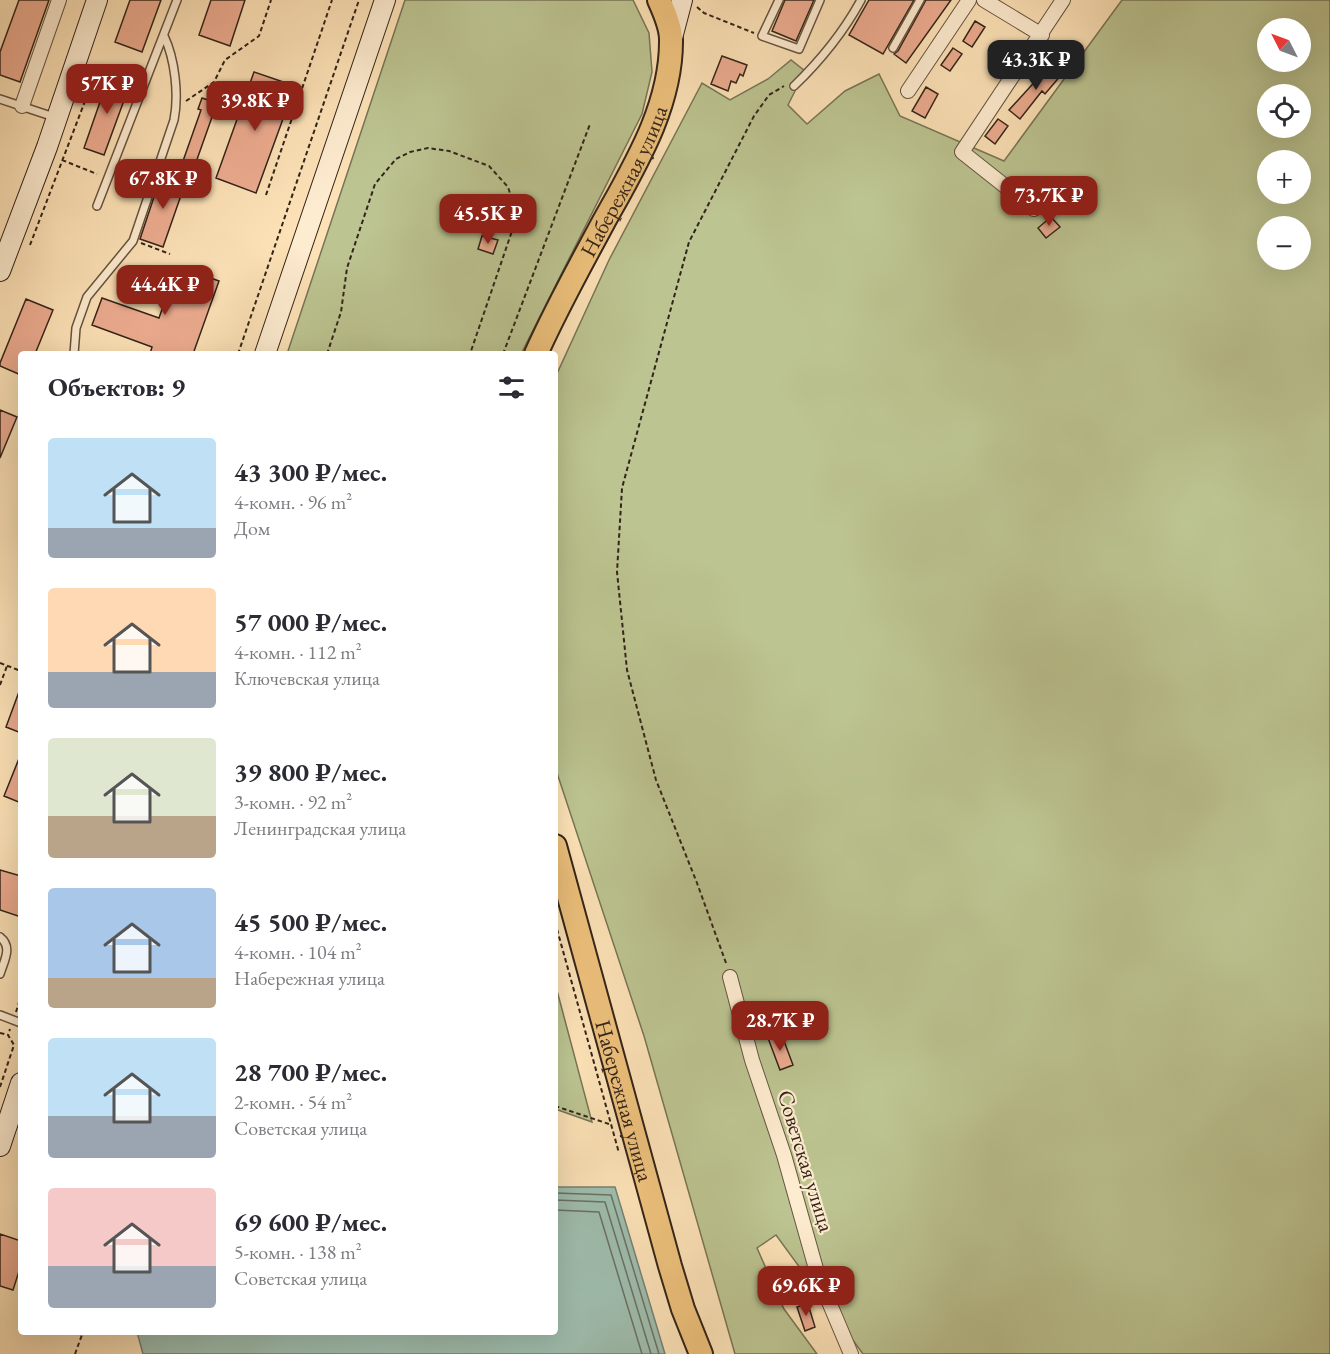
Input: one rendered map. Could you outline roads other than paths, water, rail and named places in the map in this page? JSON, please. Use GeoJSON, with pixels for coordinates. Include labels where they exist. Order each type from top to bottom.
{"type":"FeatureCollection","features":[{"type":"Feature","properties":{"kind":"main road"},"geometry":{"type":"LineString","coordinates":[[0,271],[97,0]]}},
{"type":"Feature","properties":{"kind":"main road"},"geometry":{"type":"LineString","coordinates":[[266,351],[385,0]]}},
{"type":"Feature","properties":{"kind":"main road","name":"Набережная улица"},"geometry":{"type":"LineString","coordinates":[[537,351],[563,296],[643,149],[663,94],[672,38],[659,0]]}},
{"type":"Feature","properties":{"kind":"main road"},"geometry":{"type":"LineString","coordinates":[[672,38],[682,0]]}},
{"type":"Feature","properties":{"kind":"main road","name":"Набережная улица"},"geometry":{"type":"LineString","coordinates":[[558,857],[670,1266],[683,1309],[701,1354]]}},
{"type":"Feature","properties":{"kind":"main road"},"geometry":{"type":"LineString","coordinates":[[0,1146],[18,1092]]}},
{"type":"Feature","properties":{"kind":"street"},"geometry":{"type":"LineString","coordinates":[[22,106],[59,0]]}},
{"type":"Feature","properties":{"kind":"street"},"geometry":{"type":"LineString","coordinates":[[908,91],[969,0]]}},
{"type":"Feature","properties":{"kind":"street"},"geometry":{"type":"LineString","coordinates":[[984,0],[1042,35]]}},
{"type":"Feature","properties":{"kind":"street"},"geometry":{"type":"LineString","coordinates":[[1034,209],[962,152],[1042,35],[1063,0]]}},
{"type":"Feature","properties":{"kind":"street","name":"Советская улица"},"geometry":{"type":"LineString","coordinates":[[730,978],[752,1060],[784,1155],[818,1276],[851,1354]]}},
{"type":"Feature","properties":{"kind":"lane"},"geometry":{"type":"LineString","coordinates":[[97,206],[177,0]]}},
{"type":"Feature","properties":{"kind":"lane"},"geometry":{"type":"LineString","coordinates":[[779,0],[762,36],[799,49],[820,0]]}},
{"type":"Feature","properties":{"kind":"lane"},"geometry":{"type":"LineString","coordinates":[[792,84],[819,61],[845,29],[861,0]]}},
{"type":"Feature","properties":{"kind":"lane"},"geometry":{"type":"LineString","coordinates":[[892,48],[920,0]]}},
{"type":"Feature","properties":{"kind":"lane"},"geometry":{"type":"LineString","coordinates":[[74,351],[76,328],[87,297],[133,241],[176,108],[172,59],[164,36]]}},
{"type":"Feature","properties":{"kind":"lane"},"geometry":{"type":"LineString","coordinates":[[0,99],[56,118]]}},
{"type":"Feature","properties":{"kind":"lane"},"geometry":{"type":"LineString","coordinates":[[0,937],[7,945],[8,951],[0,974]]}},
{"type":"Feature","properties":{"kind":"lane"},"geometry":{"type":"LineString","coordinates":[[0,1015],[18,1022]]}},
{"type":"Feature","properties":{"kind":"water"},"geometry":{"type":"Polygon","coordinates":[[[558,1187],[615,1187],[665,1354],[143,1354],[138,1335],[558,1335],[558,1187]]]}}]}
